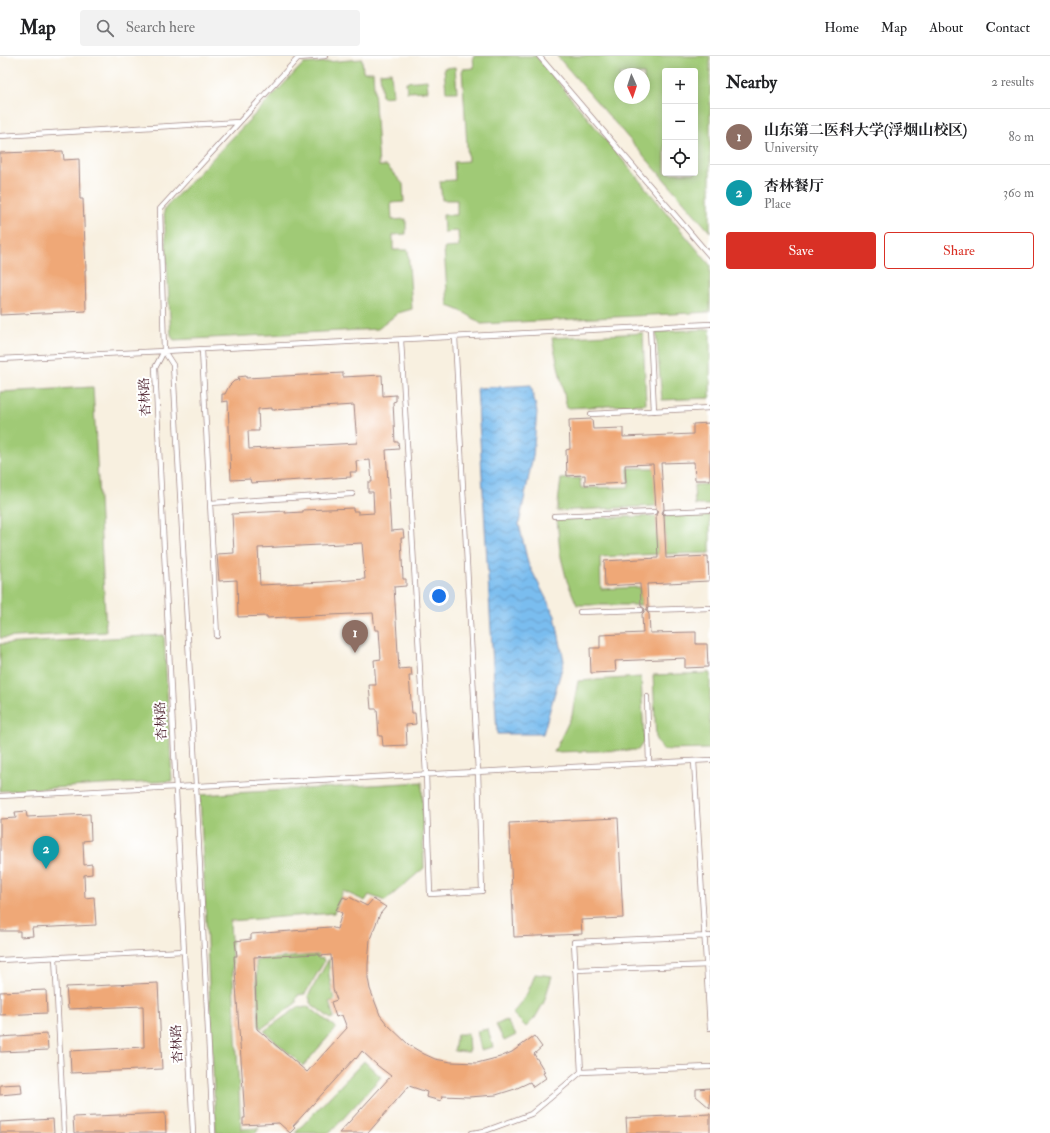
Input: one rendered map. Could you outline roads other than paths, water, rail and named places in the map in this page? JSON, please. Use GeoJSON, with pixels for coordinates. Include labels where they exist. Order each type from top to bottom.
{"type":"FeatureCollection","features":[{"type":"Feature","properties":{"kind":"lane"},"geometry":{"type":"LineString","coordinates":[[213,1133],[173,365],[164,351],[160,208],[298,58],[326,56]]}},
{"type":"Feature","properties":{"kind":"lane"},"geometry":{"type":"LineString","coordinates":[[539,56],[710,256]]}},
{"type":"Feature","properties":{"kind":"lane"},"geometry":{"type":"LineString","coordinates":[[0,136],[239,122]]}},
{"type":"Feature","properties":{"kind":"lane"},"geometry":{"type":"LineString","coordinates":[[0,359],[710,324]]}},
{"type":"Feature","properties":{"kind":"lane"},"geometry":{"type":"LineString","coordinates":[[650,328],[654,411]]}},
{"type":"Feature","properties":{"kind":"lane"},"geometry":{"type":"LineString","coordinates":[[401,340],[426,774],[430,894],[482,891],[478,772],[456,337]]}},
{"type":"Feature","properties":{"kind":"lane"},"geometry":{"type":"LineString","coordinates":[[202,350],[217,636]]}},
{"type":"Feature","properties":{"kind":"lane","name":"杏林路"},"geometry":{"type":"LineString","coordinates":[[164,351],[155,368],[193,1133]]}},
{"type":"Feature","properties":{"kind":"lane"},"geometry":{"type":"LineString","coordinates":[[591,414],[710,408]]}},
{"type":"Feature","properties":{"kind":"lane"},"geometry":{"type":"LineString","coordinates":[[210,503],[352,494]]}},
{"type":"Feature","properties":{"kind":"lane"},"geometry":{"type":"LineString","coordinates":[[666,512],[710,510]]}},
{"type":"Feature","properties":{"kind":"lane"},"geometry":{"type":"LineString","coordinates":[[554,516],[654,512]]}},
{"type":"Feature","properties":{"kind":"lane"},"geometry":{"type":"LineString","coordinates":[[650,610],[710,608]]}},
{"type":"Feature","properties":{"kind":"lane"},"geometry":{"type":"LineString","coordinates":[[580,612],[641,610]]}},
{"type":"Feature","properties":{"kind":"lane"},"geometry":{"type":"LineString","coordinates":[[647,697],[649,763]]}},
{"type":"Feature","properties":{"kind":"lane"},"geometry":{"type":"LineString","coordinates":[[0,796],[710,760]]}},
{"type":"Feature","properties":{"kind":"lane"},"geometry":{"type":"LineString","coordinates":[[694,761],[704,936],[708,965],[710,1028]]}},
{"type":"Feature","properties":{"kind":"lane"},"geometry":{"type":"LineString","coordinates":[[581,1072],[574,942],[710,936]]}},
{"type":"Feature","properties":{"kind":"lane"},"geometry":{"type":"LineString","coordinates":[[0,960],[184,951]]}},
{"type":"Feature","properties":{"kind":"lane"},"geometry":{"type":"LineString","coordinates":[[55,957],[64,1133]]}},
{"type":"Feature","properties":{"kind":"lane"},"geometry":{"type":"LineString","coordinates":[[575,970],[708,965]]}},
{"type":"Feature","properties":{"kind":"lane"},"geometry":{"type":"LineString","coordinates":[[472,1133],[485,1131],[531,1114],[581,1072],[710,1067]]}},
{"type":"Feature","properties":{"kind":"water"},"geometry":{"type":"Polygon","coordinates":[[[531,385],[537,412],[533,456],[519,524],[528,563],[555,616],[564,661],[543,734],[497,734],[477,388],[531,385]]]}},
{"type":"Feature","properties":{"kind":"place","name":"山东第二医科大学(浮烟山校区)"},"geometry":{"type":"Point","coordinates":[355,653]}},
{"type":"Feature","properties":{"kind":"place","name":"杏林餐厅"},"geometry":{"type":"Point","coordinates":[46,869]}}]}
